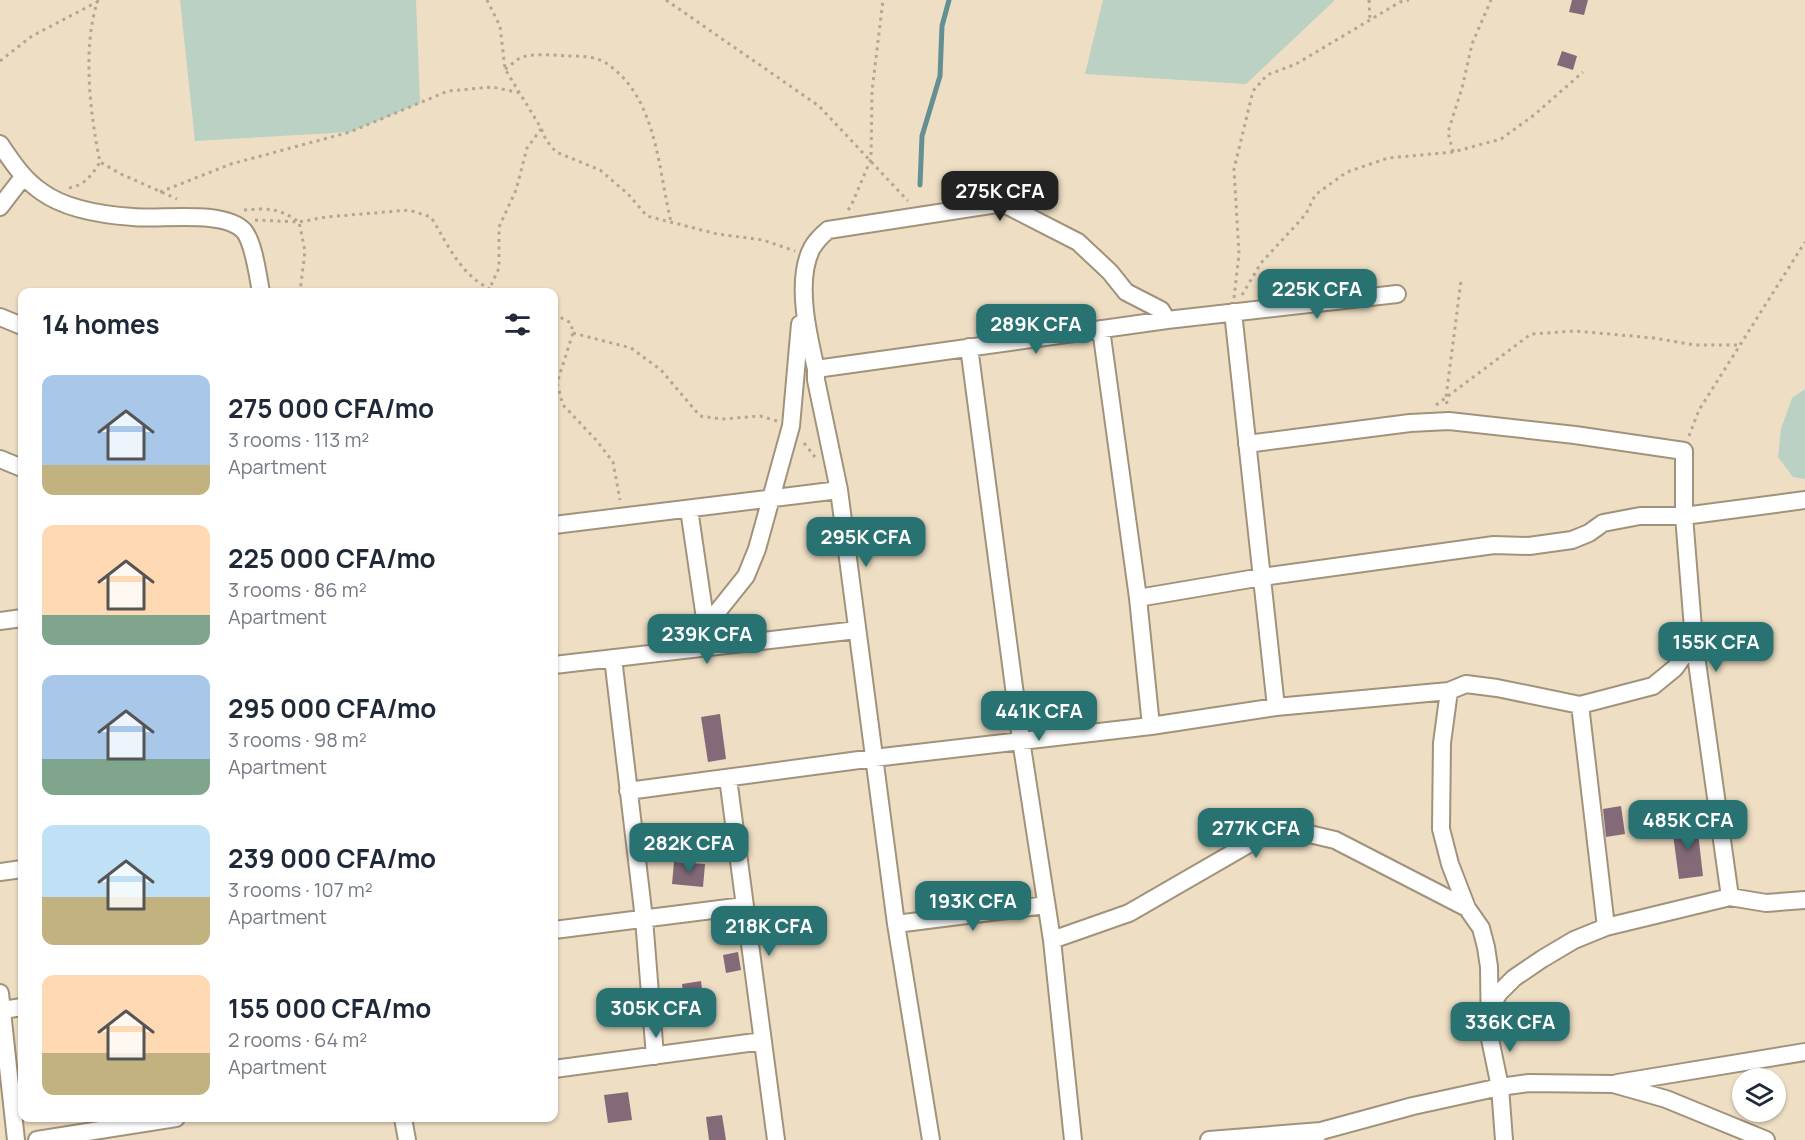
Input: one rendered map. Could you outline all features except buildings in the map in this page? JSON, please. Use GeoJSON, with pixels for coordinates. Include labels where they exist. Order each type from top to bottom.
{"type":"FeatureCollection","features":[{"type":"Feature","properties":{"kind":"street"},"geometry":{"type":"LineString","coordinates":[[0,144],[23,177],[43,193],[78,209],[134,218],[230,214],[244,231],[251,249],[260,288]]}},
{"type":"Feature","properties":{"kind":"street"},"geometry":{"type":"LineString","coordinates":[[0,207],[23,177]]}},
{"type":"Feature","properties":{"kind":"street"},"geometry":{"type":"LineString","coordinates":[[931,1140],[896,924],[839,490],[816,380],[805,312],[809,256],[815,243],[828,230],[1004,204],[1078,242],[1110,272],[1126,292],[1161,310],[1167,320]]}},
{"type":"Feature","properties":{"kind":"street"},"geometry":{"type":"LineString","coordinates":[[706,626],[746,576],[757,549],[771,500],[791,426],[800,336],[800,286],[806,274]]}},
{"type":"Feature","properties":{"kind":"street"},"geometry":{"type":"LineString","coordinates":[[816,369],[1101,328],[1397,294]]}},
{"type":"Feature","properties":{"kind":"street"},"geometry":{"type":"LineString","coordinates":[[1233,312],[1276,707]]}},
{"type":"Feature","properties":{"kind":"street"},"geometry":{"type":"LineString","coordinates":[[0,316],[18,324]]}},
{"type":"Feature","properties":{"kind":"street"},"geometry":{"type":"LineString","coordinates":[[1101,328],[1138,598],[1151,726]]}},
{"type":"Feature","properties":{"kind":"street"},"geometry":{"type":"LineString","coordinates":[[969,347],[1021,740],[1052,940],[1073,1140]]}},
{"type":"Feature","properties":{"kind":"street"},"geometry":{"type":"LineString","coordinates":[[1247,444],[1410,423],[1449,421],[1575,435],[1684,451],[1684,516],[1694,641],[1730,897]]}},
{"type":"Feature","properties":{"kind":"street"},"geometry":{"type":"LineString","coordinates":[[0,459],[18,466]]}},
{"type":"Feature","properties":{"kind":"street"},"geometry":{"type":"LineString","coordinates":[[558,524],[839,490]]}},
{"type":"Feature","properties":{"kind":"street"},"geometry":{"type":"LineString","coordinates":[[1138,598],[1262,577],[1494,546],[1529,546],[1572,540],[1589,533],[1603,523],[1640,516],[1684,516],[1805,500]]}},
{"type":"Feature","properties":{"kind":"street"},"geometry":{"type":"LineString","coordinates":[[689,509],[710,648]]}},
{"type":"Feature","properties":{"kind":"street"},"geometry":{"type":"LineString","coordinates":[[0,621],[18,619]]}},
{"type":"Feature","properties":{"kind":"street"},"geometry":{"type":"LineString","coordinates":[[558,665],[857,630]]}},
{"type":"Feature","properties":{"kind":"street"},"geometry":{"type":"LineString","coordinates":[[628,791],[874,758],[1151,726],[1276,707],[1449,691],[1466,684],[1497,687],[1580,705],[1653,686],[1675,668],[1694,641]]}},
{"type":"Feature","properties":{"kind":"street"},"geometry":{"type":"LineString","coordinates":[[613,658],[644,919],[655,1056]]}},
{"type":"Feature","properties":{"kind":"street"},"geometry":{"type":"LineString","coordinates":[[1449,691],[1442,743],[1441,829],[1450,864],[1467,908],[1480,928],[1486,947],[1489,967],[1490,1039],[1500,1087],[1504,1140]]}},
{"type":"Feature","properties":{"kind":"street"},"geometry":{"type":"LineString","coordinates":[[1580,705],[1606,927]]}},
{"type":"Feature","properties":{"kind":"street"},"geometry":{"type":"LineString","coordinates":[[728,778],[776,1140]]}},
{"type":"Feature","properties":{"kind":"street"},"geometry":{"type":"LineString","coordinates":[[1052,940],[1129,912],[1202,872],[1259,837],[1282,833],[1305,833],[1335,840],[1467,908]]}},
{"type":"Feature","properties":{"kind":"street"},"geometry":{"type":"LineString","coordinates":[[0,872],[18,870]]}},
{"type":"Feature","properties":{"kind":"street"},"geometry":{"type":"LineString","coordinates":[[1489,1010],[1499,993],[1514,978],[1574,940],[1606,927],[1730,897],[1766,903],[1805,900]]}},
{"type":"Feature","properties":{"kind":"street"},"geometry":{"type":"LineString","coordinates":[[896,924],[1046,905]]}},
{"type":"Feature","properties":{"kind":"street"},"geometry":{"type":"LineString","coordinates":[[558,930],[744,906]]}},
{"type":"Feature","properties":{"kind":"street"},"geometry":{"type":"LineString","coordinates":[[16,1140],[1,1002],[18,1006]]}},
{"type":"Feature","properties":{"kind":"street"},"geometry":{"type":"LineString","coordinates":[[558,1068],[763,1041]]}},
{"type":"Feature","properties":{"kind":"street"},"geometry":{"type":"LineString","coordinates":[[1209,1140],[1316,1135],[1413,1106],[1500,1087],[1529,1083],[1613,1084],[1654,1075],[1805,1052]]}},
{"type":"Feature","properties":{"kind":"street"},"geometry":{"type":"LineString","coordinates":[[1613,1084],[1666,1099],[1766,1140]]}},
{"type":"Feature","properties":{"kind":"street"},"geometry":{"type":"LineString","coordinates":[[38,1140],[151,1122]]}},
{"type":"Feature","properties":{"kind":"street"},"geometry":{"type":"LineString","coordinates":[[404,1122],[407,1140]]}},
{"type":"Feature","properties":{"kind":"path"},"geometry":{"type":"LineString","coordinates":[[487,0],[500,26],[505,69],[542,128],[546,140],[556,152],[600,170],[628,194],[647,216],[717,234],[764,240],[809,256]]}},
{"type":"Feature","properties":{"kind":"path"},"geometry":{"type":"LineString","coordinates":[[666,0],[819,106],[871,159],[921,216]]}},
{"type":"Feature","properties":{"kind":"path"},"geometry":{"type":"LineString","coordinates":[[828,230],[851,206],[871,159],[872,91],[883,0]]}},
{"type":"Feature","properties":{"kind":"path"},"geometry":{"type":"LineString","coordinates":[[1369,0],[1370,21]]}},
{"type":"Feature","properties":{"kind":"path"},"geometry":{"type":"LineString","coordinates":[[1233,312],[1239,254],[1233,169],[1253,92],[1267,75],[1296,64],[1400,2],[1408,0]]}},
{"type":"Feature","properties":{"kind":"path"},"geometry":{"type":"LineString","coordinates":[[1454,152],[1448,132],[1462,88],[1472,44],[1491,0]]}},
{"type":"Feature","properties":{"kind":"path"},"geometry":{"type":"LineString","coordinates":[[0,61],[32,36],[98,1]]}},
{"type":"Feature","properties":{"kind":"path"},"geometry":{"type":"LineString","coordinates":[[43,193],[81,186],[100,162],[88,56],[98,1]]}},
{"type":"Feature","properties":{"kind":"path"},"geometry":{"type":"LineString","coordinates":[[505,69],[521,57],[552,55],[588,57],[605,62],[626,80],[640,99],[655,142],[671,222]]}},
{"type":"Feature","properties":{"kind":"path"},"geometry":{"type":"LineString","coordinates":[[1233,312],[1261,263],[1306,214],[1315,195],[1347,172],[1388,158],[1454,152],[1501,140],[1534,115],[1583,72]]}},
{"type":"Feature","properties":{"kind":"path"},"geometry":{"type":"LineString","coordinates":[[160,192],[231,164],[350,132],[448,91],[492,87],[521,93]]}},
{"type":"Feature","properties":{"kind":"path"},"geometry":{"type":"LineString","coordinates":[[490,288],[499,268],[499,227],[516,189],[527,148],[542,128]]}},
{"type":"Feature","properties":{"kind":"path"},"geometry":{"type":"LineString","coordinates":[[100,162],[180,200]]}},
{"type":"Feature","properties":{"kind":"path"},"geometry":{"type":"LineString","coordinates":[[230,214],[270,208],[285,212],[299,222],[305,251],[300,288]]}},
{"type":"Feature","properties":{"kind":"path"},"geometry":{"type":"LineString","coordinates":[[230,214],[299,222],[326,217],[409,210],[431,217],[463,270],[484,288]]}},
{"type":"Feature","properties":{"kind":"path"},"geometry":{"type":"LineString","coordinates":[[1684,451],[1699,410],[1805,242]]}},
{"type":"Feature","properties":{"kind":"path"},"geometry":{"type":"LineString","coordinates":[[1449,421],[1446,397],[1461,281]]}},
{"type":"Feature","properties":{"kind":"path"},"geometry":{"type":"LineString","coordinates":[[558,316],[571,323],[573,333],[558,380]]}},
{"type":"Feature","properties":{"kind":"path"},"geometry":{"type":"LineString","coordinates":[[1410,423],[1530,334],[1575,331],[1654,338],[1695,345],[1739,345]]}},
{"type":"Feature","properties":{"kind":"path"},"geometry":{"type":"LineString","coordinates":[[573,333],[631,348],[662,370],[700,416],[722,419],[760,417],[791,426]]}},
{"type":"Feature","properties":{"kind":"path"},"geometry":{"type":"LineString","coordinates":[[558,387],[563,405],[597,441],[613,462],[623,516]]}},
{"type":"Feature","properties":{"kind":"green space"},"geometry":{"type":"Polygon","coordinates":[[[180,0],[416,0],[420,103],[350,132],[195,141],[180,0]]]}},
{"type":"Feature","properties":{"kind":"green space"},"geometry":{"type":"Polygon","coordinates":[[[1103,0],[1335,0],[1246,84],[1085,74],[1103,0]]]}},
{"type":"Feature","properties":{"kind":"green space"},"geometry":{"type":"Polygon","coordinates":[[[1805,389],[1805,479],[1793,477],[1778,457],[1781,429],[1792,398],[1805,389]]]}},
{"type":"Feature","properties":{"kind":"waterway"},"geometry":{"type":"LineString","coordinates":[[920,185],[922,136],[940,76],[942,26],[949,0]]}}]}
